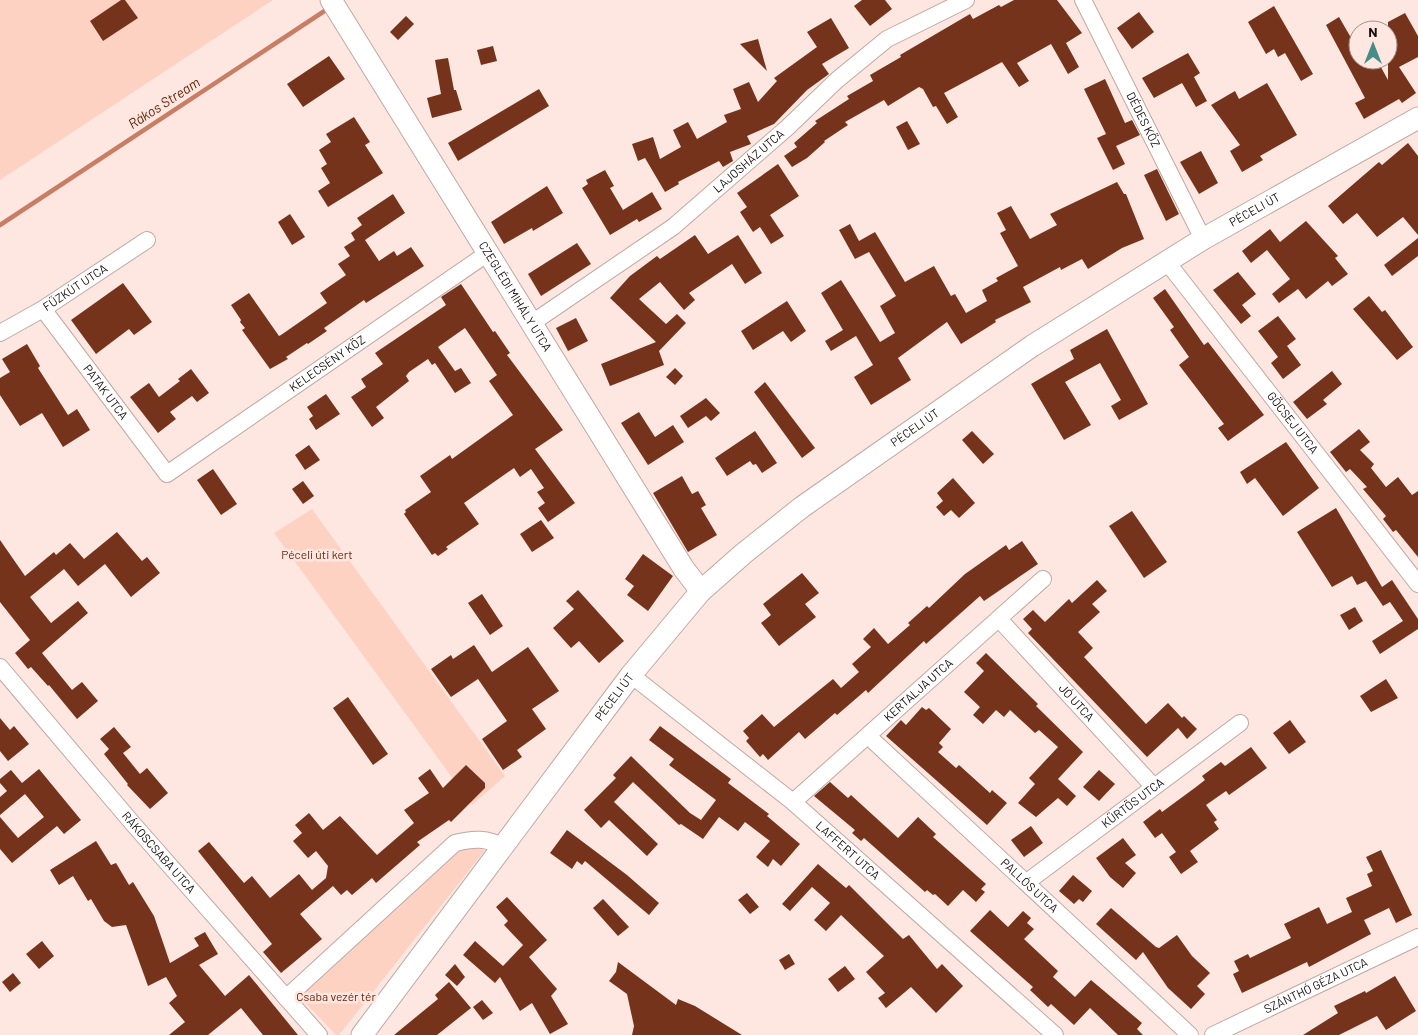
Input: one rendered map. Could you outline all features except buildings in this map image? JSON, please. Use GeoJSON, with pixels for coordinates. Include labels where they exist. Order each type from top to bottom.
{"type":"FeatureCollection","features":[{"type":"Feature","properties":{"kind":"main road","name":"CZEGLÉDI MIHÁLY UTCA"},"geometry":{"type":"LineString","coordinates":[[331,0],[684,569],[701,591]]}},
{"type":"Feature","properties":{"kind":"main road","name":"PÉCELI ÚT"},"geometry":{"type":"LineString","coordinates":[[362,1035],[631,675],[701,591],[795,512],[1032,346],[1203,239],[1418,118]]}},
{"type":"Feature","properties":{"kind":"street","name":"LAJOSHÁZ UTCA"},"geometry":{"type":"LineString","coordinates":[[532,323],[673,227],[788,127],[837,80],[887,39],[966,0]]}},
{"type":"Feature","properties":{"kind":"street","name":"DÉDES KÖZ"},"geometry":{"type":"LineString","coordinates":[[1083,0],[1203,239]]}},
{"type":"Feature","properties":{"kind":"street","name":"FŰZKÚT UTCA"},"geometry":{"type":"LineString","coordinates":[[0,333],[43,309],[147,240]]}},
{"type":"Feature","properties":{"kind":"street","name":"KELECSÉNY KÖZ"},"geometry":{"type":"LineString","coordinates":[[167,474],[488,253]]}},
{"type":"Feature","properties":{"kind":"street","name":"GÖCSEJ UTCA"},"geometry":{"type":"LineString","coordinates":[[1167,262],[1418,584]]}},
{"type":"Feature","properties":{"kind":"street","name":"PATAK UTCA"},"geometry":{"type":"LineString","coordinates":[[43,309],[167,474]]}},
{"type":"Feature","properties":{"kind":"street","name":"KERTALJA UTCA"},"geometry":{"type":"LineString","coordinates":[[792,802],[1043,579]]}},
{"type":"Feature","properties":{"kind":"street","name":"JÓ UTCA"},"geometry":{"type":"LineString","coordinates":[[998,619],[1154,787]]}},
{"type":"Feature","properties":{"kind":"street","name":"RÁKOSCSABA UTCA"},"geometry":{"type":"LineString","coordinates":[[0,667],[134,825],[319,1035]]}},
{"type":"Feature","properties":{"kind":"street","name":"LAFFERT UTCA"},"geometry":{"type":"LineString","coordinates":[[631,675],[792,802],[1055,1035]]}},
{"type":"Feature","properties":{"kind":"street","name":"KÜRTÖS UTCA"},"geometry":{"type":"LineString","coordinates":[[1027,882],[1240,723]]}},
{"type":"Feature","properties":{"kind":"street","name":"PALLÓS UTCA"},"geometry":{"type":"LineString","coordinates":[[868,736],[1190,1035]]}},
{"type":"Feature","properties":{"kind":"street"},"geometry":{"type":"LineString","coordinates":[[286,998],[455,843],[472,838],[491,840],[504,847]]}},
{"type":"Feature","properties":{"kind":"street","name":"SZÁNTHÓ GÉZA UTCA"},"geometry":{"type":"LineString","coordinates":[[1214,1035],[1418,937]]}},
{"type":"Feature","properties":{"kind":"green space"},"geometry":{"type":"Polygon","coordinates":[[[0,0],[273,0],[0,180],[0,0]]]}},
{"type":"Feature","properties":{"kind":"green space","name":"Péceli úti kert"},"geometry":{"type":"Polygon","coordinates":[[[312,509],[505,776],[472,805],[274,533],[312,509]]]}},
{"type":"Feature","properties":{"kind":"green space","name":"Csaba vezér tér"},"geometry":{"type":"Polygon","coordinates":[[[472,845],[485,850],[339,1035],[336,1035],[299,996],[460,849],[472,845]]]}},
{"type":"Feature","properties":{"kind":"waterway","name":"Rákos Stream"},"geometry":{"type":"LineString","coordinates":[[0,225],[329,8]]}}]}
